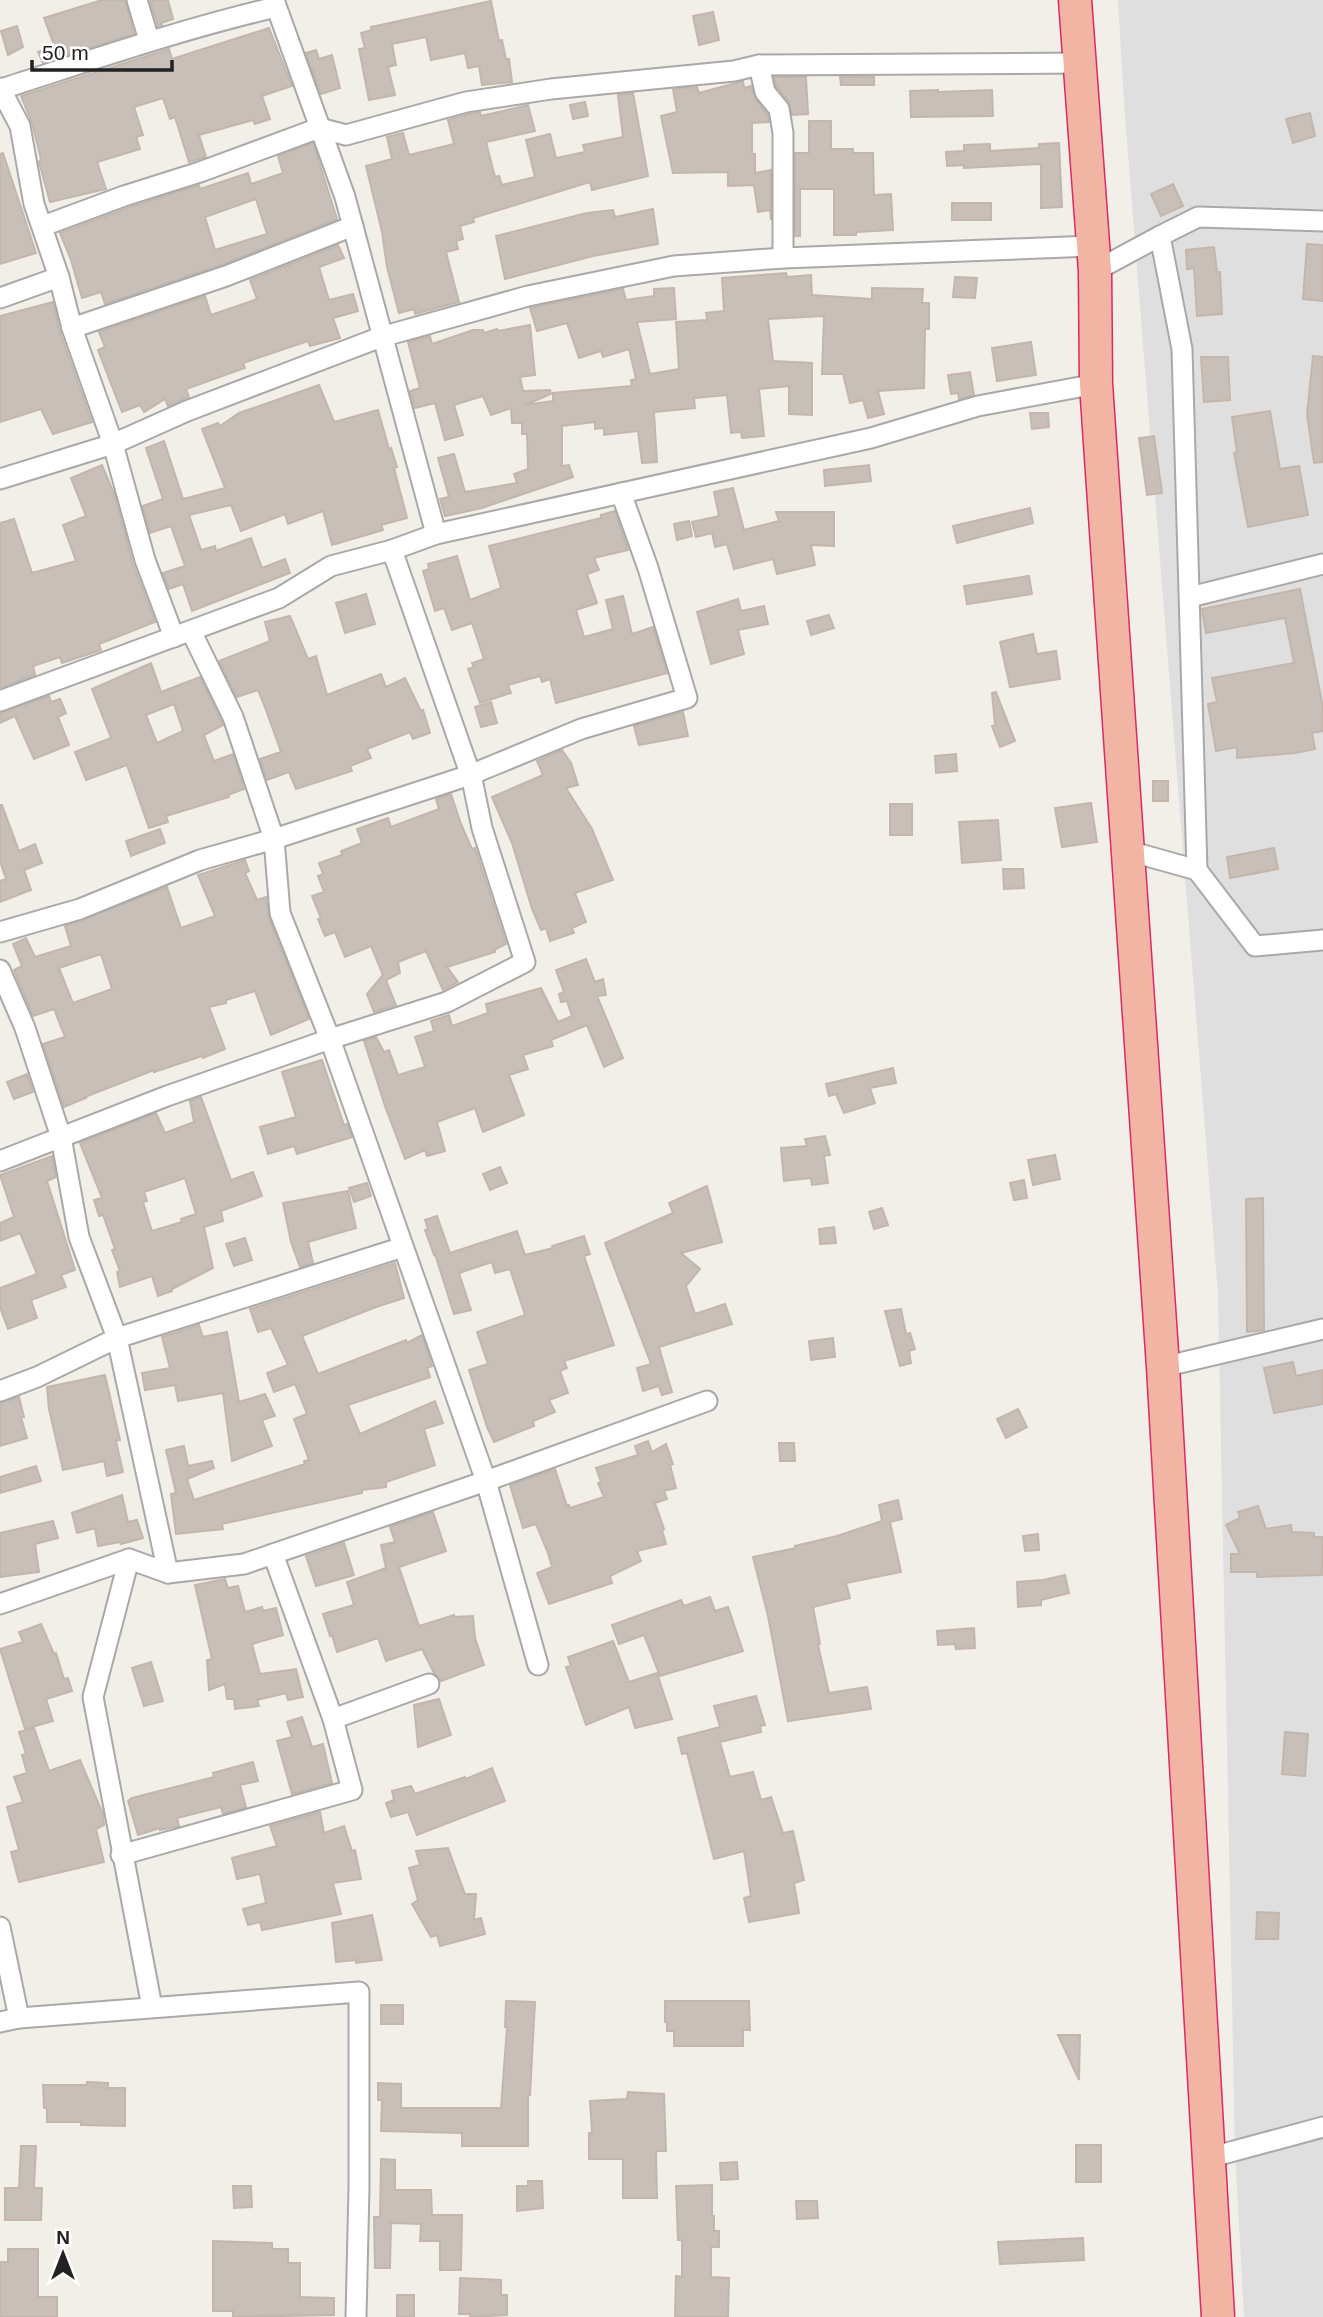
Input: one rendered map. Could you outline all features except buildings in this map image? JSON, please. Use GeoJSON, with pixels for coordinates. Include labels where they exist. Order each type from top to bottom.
{"type":"FeatureCollection","features":[{"type":"Feature","properties":{"kind":"highway"},"geometry":{"type":"LineString","coordinates":[[1075,0],[1093,259],[1096,384],[1163,1367],[1218,2317]]}},
{"type":"Feature","properties":{"kind":"street"},"geometry":{"type":"LineString","coordinates":[[137,0],[149,40]]}},
{"type":"Feature","properties":{"kind":"street"},"geometry":{"type":"LineString","coordinates":[[436,534],[353,226],[275,4],[149,40],[95,60],[1,88],[20,127],[34,204],[59,276],[72,328],[113,444],[145,560],[182,634],[233,717],[274,839],[280,913],[330,1040],[486,1481],[538,1665]]}},
{"type":"Feature","properties":{"kind":"street"},"geometry":{"type":"LineString","coordinates":[[43,226],[319,128],[346,135],[466,102],[551,89],[734,71],[759,65],[1080,63]]}},
{"type":"Feature","properties":{"kind":"street"},"geometry":{"type":"LineString","coordinates":[[759,65],[765,92],[779,109],[783,133],[783,258]]}},
{"type":"Feature","properties":{"kind":"street"},"geometry":{"type":"LineString","coordinates":[[0,479],[113,444],[187,411],[382,337],[528,296],[674,266],[783,258],[1093,259],[1160,236],[1198,217],[1323,221]]}},
{"type":"Feature","properties":{"kind":"street"},"geometry":{"type":"LineString","coordinates":[[72,328],[226,276],[353,226]]}},
{"type":"Feature","properties":{"kind":"street"},"geometry":{"type":"LineString","coordinates":[[1160,236],[1182,349],[1197,870],[1255,946],[1323,940]]}},
{"type":"Feature","properties":{"kind":"street"},"geometry":{"type":"LineString","coordinates":[[0,298],[59,276]]}},
{"type":"Feature","properties":{"kind":"street"},"geometry":{"type":"LineString","coordinates":[[0,701],[279,598],[331,566],[392,550],[436,534],[871,438],[978,406],[1096,384]]}},
{"type":"Feature","properties":{"kind":"street"},"geometry":{"type":"LineString","coordinates":[[0,932],[80,909],[200,860],[274,839],[470,775],[581,729],[687,698],[648,568],[621,493]]}},
{"type":"Feature","properties":{"kind":"street"},"geometry":{"type":"LineString","coordinates":[[0,1161],[167,1097],[447,1002],[525,962],[482,828],[470,775],[392,550]]}},
{"type":"Feature","properties":{"kind":"street"},"geometry":{"type":"LineString","coordinates":[[1189,597],[1323,564]]}},
{"type":"Feature","properties":{"kind":"street"},"geometry":{"type":"LineString","coordinates":[[1129,851],[1197,870]]}},
{"type":"Feature","properties":{"kind":"street"},"geometry":{"type":"LineString","coordinates":[[0,970],[25,1028],[61,1137],[79,1237],[117,1338],[168,1573]]}},
{"type":"Feature","properties":{"kind":"street"},"geometry":{"type":"LineString","coordinates":[[0,1391],[37,1377],[117,1338],[403,1247]]}},
{"type":"Feature","properties":{"kind":"street"},"geometry":{"type":"LineString","coordinates":[[1163,1367],[1323,1329]]}},
{"type":"Feature","properties":{"kind":"street"},"geometry":{"type":"LineString","coordinates":[[0,1604],[130,1559],[168,1573],[244,1564],[707,1401]]}},
{"type":"Feature","properties":{"kind":"street"},"geometry":{"type":"LineString","coordinates":[[121,1855],[352,1790],[332,1720],[273,1554]]}},
{"type":"Feature","properties":{"kind":"street"},"geometry":{"type":"LineString","coordinates":[[130,1559],[93,1697],[152,2007]]}},
{"type":"Feature","properties":{"kind":"street"},"geometry":{"type":"LineString","coordinates":[[332,1720],[429,1684]]}},
{"type":"Feature","properties":{"kind":"street"},"geometry":{"type":"LineString","coordinates":[[0,1927],[9,2020],[359,1992],[356,2317]]}},
{"type":"Feature","properties":{"kind":"street"},"geometry":{"type":"LineString","coordinates":[[1208,2158],[1323,2127]]}},
{"type":"Feature","properties":{"kind":"shaded area"},"geometry":{"type":"Polygon","coordinates":[[[1118,0],[1323,0],[1323,2317],[1244,2317],[1235,2151],[1218,1294],[1118,0]]]}}]}
